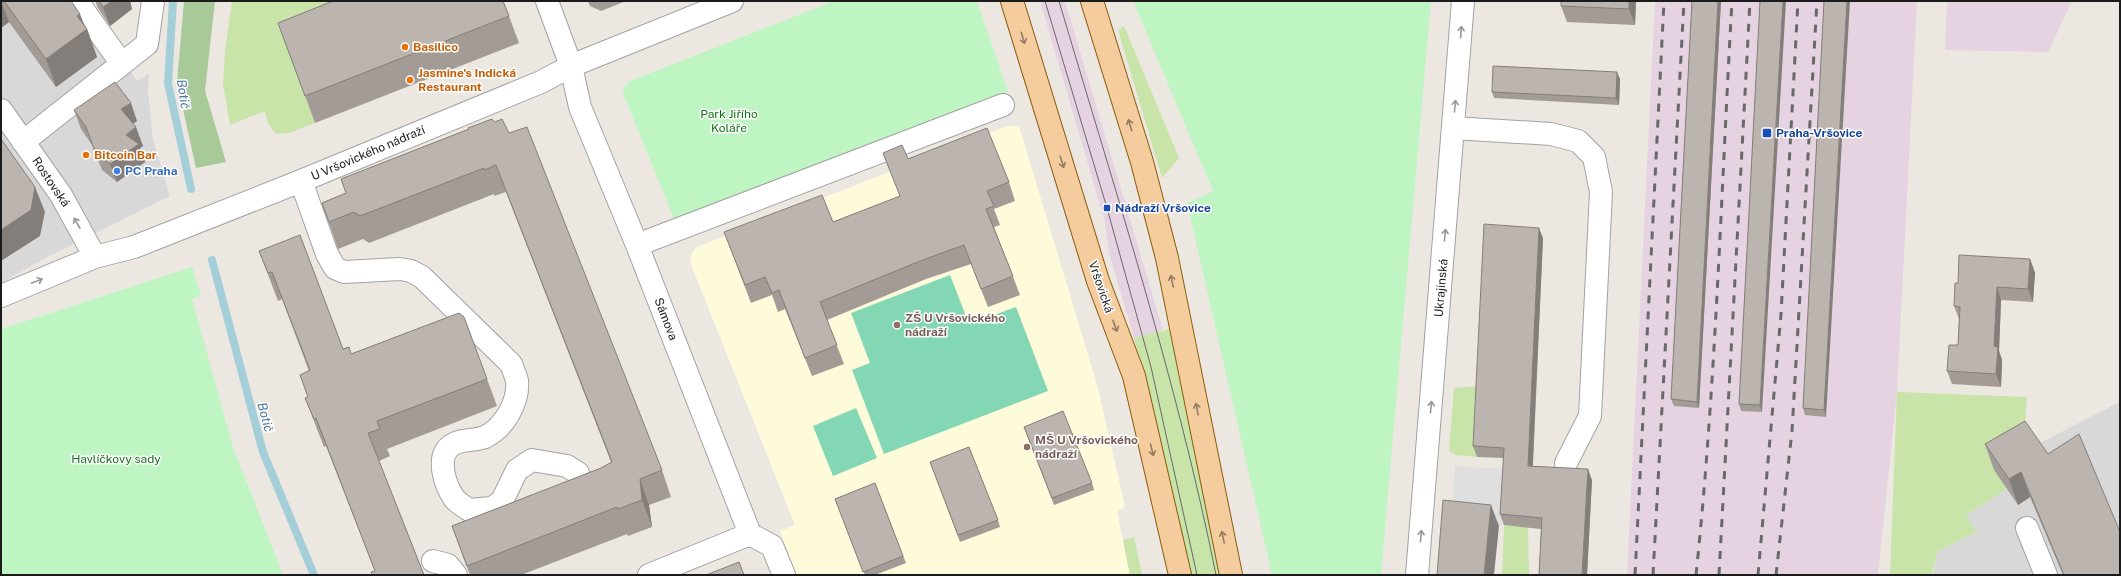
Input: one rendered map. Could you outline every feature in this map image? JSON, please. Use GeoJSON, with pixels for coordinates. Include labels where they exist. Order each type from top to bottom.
{"type":"FeatureCollection","features":[{"type":"Feature","properties":{"kind":"main road","name":"Vršovická"},"geometry":{"type":"LineString","coordinates":[[1012,1],[1098,281],[1134,376],[1180,575]]}},
{"type":"Feature","properties":{"kind":"main road"},"geometry":{"type":"LineString","coordinates":[[1092,1],[1142,162],[1167,258],[1231,575]]}},
{"type":"Feature","properties":{"kind":"street"},"geometry":{"type":"LineString","coordinates":[[77,1],[122,64]]}},
{"type":"Feature","properties":{"kind":"street"},"geometry":{"type":"LineString","coordinates":[[23,142],[147,44],[153,1]]}},
{"type":"Feature","properties":{"kind":"street","name":"Sámova"},"geometry":{"type":"LineString","coordinates":[[547,1],[571,66],[580,107],[637,245],[750,534]]}},
{"type":"Feature","properties":{"kind":"street","name":"U Vršovického nádraží"},"geometry":{"type":"LineString","coordinates":[[1,296],[301,181],[541,82],[571,66],[732,1]]}},
{"type":"Feature","properties":{"kind":"street","name":"Ukrajinská"},"geometry":{"type":"LineString","coordinates":[[1417,575],[1463,1]]}},
{"type":"Feature","properties":{"kind":"street"},"geometry":{"type":"LineString","coordinates":[[637,245],[1003,105]]}},
{"type":"Feature","properties":{"kind":"street","name":"Rostovská"},"geometry":{"type":"LineString","coordinates":[[1,110],[105,255]]}},
{"type":"Feature","properties":{"kind":"street"},"geometry":{"type":"LineString","coordinates":[[1453,128],[1551,134],[1578,141],[1594,157],[1601,192],[1590,416],[1566,463]]}},
{"type":"Feature","properties":{"kind":"street"},"geometry":{"type":"LineString","coordinates":[[301,181],[327,254],[335,268],[344,272],[400,269],[411,271],[422,277],[495,346],[511,364],[517,381],[516,398],[505,420],[485,436],[452,444],[445,452],[443,469],[446,482],[455,500],[469,510],[492,508],[502,501],[517,470],[532,460],[567,466],[578,473]]}},
{"type":"Feature","properties":{"kind":"street"},"geometry":{"type":"LineString","coordinates":[[2026,528],[2046,575]]}},
{"type":"Feature","properties":{"kind":"street"},"geometry":{"type":"LineString","coordinates":[[649,575],[750,534],[772,546],[784,575]]}},
{"type":"Feature","properties":{"kind":"street"},"geometry":{"type":"LineString","coordinates":[[433,561],[448,565],[456,575]]}},
{"type":"Feature","properties":{"kind":"shaded area"},"geometry":{"type":"Polygon","coordinates":[[[1,1],[93,15],[137,81],[149,74],[148,91],[153,140],[170,196],[45,258],[1,283],[1,1]]]}},
{"type":"Feature","properties":{"kind":"shaded area"},"geometry":{"type":"Polygon","coordinates":[[[1040,1],[1065,1],[1163,330],[1134,338],[1109,253],[1105,222],[1040,1]]]}},
{"type":"Feature","properties":{"kind":"shaded area"},"geometry":{"type":"Polygon","coordinates":[[[1655,1],[1917,1],[1897,392],[1878,575],[1627,575],[1655,1]]]}},
{"type":"Feature","properties":{"kind":"shaded area"},"geometry":{"type":"Polygon","coordinates":[[[1947,1],[2072,1],[2048,52],[1945,50],[1947,1]]]}},
{"type":"Feature","properties":{"kind":"shaded area","name":"ZŠ U Vršovického nádraží"},"geometry":{"type":"Polygon","coordinates":[[[1007,126],[1019,126],[1098,388],[1125,507],[1117,511],[1130,575],[797,575],[780,531],[795,525],[690,262],[692,253],[697,247],[1007,126]]]}},
{"type":"Feature","properties":{"kind":"shaded area"},"geometry":{"type":"Polygon","coordinates":[[[2120,402],[2120,575],[1933,575],[1937,552],[1976,532],[1966,515],[2007,489],[2034,446],[2120,402]]]}},
{"type":"Feature","properties":{"kind":"shaded area"},"geometry":{"type":"Polygon","coordinates":[[[1455,466],[1508,469],[1504,525],[1451,521],[1455,466]]]}},
{"type":"Feature","properties":{"kind":"green space"},"geometry":{"type":"Polygon","coordinates":[[[184,1],[215,1],[205,91],[226,162],[196,168],[177,82],[184,1]]]}},
{"type":"Feature","properties":{"kind":"green space"},"geometry":{"type":"Polygon","coordinates":[[[232,1],[416,1],[288,50],[315,123],[289,133],[276,134],[268,124],[265,111],[230,125],[223,84],[225,51],[232,1]]]}},
{"type":"Feature","properties":{"kind":"green space","name":"Park Jiřího Koláře"},"geometry":{"type":"Polygon","coordinates":[[[834,1],[977,1],[1008,92],[675,222],[623,93],[624,87],[630,81],[834,1]]]}},
{"type":"Feature","properties":{"kind":"green space"},"geometry":{"type":"Polygon","coordinates":[[[1133,1],[1431,1],[1381,575],[1272,575],[1187,203],[1213,191],[1133,1]]]}},
{"type":"Feature","properties":{"kind":"green space"},"geometry":{"type":"Polygon","coordinates":[[[1124,26],[1179,158],[1162,178],[1118,30],[1124,26]]]}},
{"type":"Feature","properties":{"kind":"green space","name":"Havlíčkovy sady"},"geometry":{"type":"Polygon","coordinates":[[[192,267],[201,295],[192,299],[233,447],[283,575],[1,575],[1,329],[192,267]]]}},
{"type":"Feature","properties":{"kind":"green space"},"geometry":{"type":"Polygon","coordinates":[[[950,275],[969,324],[1016,307],[1048,391],[884,454],[852,370],[870,363],[851,313],[950,275]]]}},
{"type":"Feature","properties":{"kind":"green space"},"geometry":{"type":"Polygon","coordinates":[[[1172,328],[1192,437],[1211,515],[1223,575],[1191,575],[1159,433],[1134,338],[1172,328]]]}},
{"type":"Feature","properties":{"kind":"green space"},"geometry":{"type":"Polygon","coordinates":[[[1480,386],[1477,457],[1456,455],[1449,451],[1454,388],[1480,386]]]}},
{"type":"Feature","properties":{"kind":"green space"},"geometry":{"type":"Polygon","coordinates":[[[1897,392],[2027,397],[2024,433],[2007,489],[1966,515],[1976,532],[1937,552],[1932,575],[1890,575],[1897,392]]]}},
{"type":"Feature","properties":{"kind":"green space"},"geometry":{"type":"Polygon","coordinates":[[[856,408],[877,458],[833,476],[813,426],[856,408]]]}},
{"type":"Feature","properties":{"kind":"green space"},"geometry":{"type":"Polygon","coordinates":[[[1504,525],[1528,527],[1529,575],[1502,575],[1504,525]]]}},
{"type":"Feature","properties":{"kind":"green space"},"geometry":{"type":"Polygon","coordinates":[[[1134,537],[1142,575],[1130,575],[1123,540],[1134,537]]]}},
{"type":"Feature","properties":{"kind":"building"},"geometry":{"type":"Polygon","coordinates":[[[4,1],[71,1],[80,14],[77,16],[87,29],[46,59],[4,1]]]}},
{"type":"Feature","properties":{"kind":"building"},"geometry":{"type":"Polygon","coordinates":[[[99,1],[112,1],[103,7],[99,1]]]}},
{"type":"Feature","properties":{"kind":"building"},"geometry":{"type":"Polygon","coordinates":[[[333,1],[503,1],[509,16],[305,96],[278,23],[333,1]]]}},
{"type":"Feature","properties":{"kind":"building"},"geometry":{"type":"Polygon","coordinates":[[[1561,1],[1629,1],[1629,9],[1561,6],[1561,1]]]}},
{"type":"Feature","properties":{"kind":"building"},"geometry":{"type":"Polygon","coordinates":[[[1692,1],[1718,1],[1697,402],[1671,399],[1692,1]]]}},
{"type":"Feature","properties":{"kind":"building"},"geometry":{"type":"Polygon","coordinates":[[[1760,1],[1783,1],[1760,405],[1739,404],[1760,1]]]}},
{"type":"Feature","properties":{"kind":"building"},"geometry":{"type":"Polygon","coordinates":[[[1824,1],[1847,1],[1824,410],[1803,408],[1824,1]]]}},
{"type":"Feature","properties":{"kind":"building"},"geometry":{"type":"Polygon","coordinates":[[[1493,66],[1617,72],[1616,98],[1492,92],[1493,66]]]}},
{"type":"Feature","properties":{"kind":"building"},"geometry":{"type":"Polygon","coordinates":[[[115,82],[131,103],[121,109],[136,127],[126,135],[139,144],[110,164],[95,151],[86,127],[74,110],[115,82]]]}},
{"type":"Feature","properties":{"kind":"building"},"geometry":{"type":"Polygon","coordinates":[[[492,119],[495,122],[502,119],[509,133],[527,127],[662,470],[640,479],[642,500],[618,509],[617,507],[467,566],[452,526],[601,468],[612,462],[496,165],[485,170],[484,168],[360,216],[354,212],[329,222],[322,203],[346,193],[341,179],[492,119]]]}},
{"type":"Feature","properties":{"kind":"building"},"geometry":{"type":"Polygon","coordinates":[[[987,128],[1009,182],[987,191],[994,206],[986,209],[1013,276],[981,289],[964,245],[920,261],[820,302],[837,345],[805,358],[779,290],[772,293],[765,277],[745,285],[724,232],[822,195],[833,222],[900,196],[883,153],[902,145],[908,159],[987,128]]]}},
{"type":"Feature","properties":{"kind":"building"},"geometry":{"type":"Polygon","coordinates":[[[1,139],[35,187],[31,210],[1,230],[1,139]]]}},
{"type":"Feature","properties":{"kind":"building"},"geometry":{"type":"Polygon","coordinates":[[[1484,224],[1539,228],[1528,466],[1588,469],[1582,575],[1539,575],[1542,518],[1500,514],[1504,448],[1473,446],[1484,224]]]}},
{"type":"Feature","properties":{"kind":"building"},"geometry":{"type":"Polygon","coordinates":[[[300,235],[343,349],[349,347],[351,354],[459,313],[464,317],[487,379],[377,421],[380,429],[368,433],[424,575],[372,575],[371,572],[375,571],[316,418],[314,419],[305,398],[308,397],[300,375],[310,370],[272,272],[268,273],[259,251],[300,235]]]}},
{"type":"Feature","properties":{"kind":"building"},"geometry":{"type":"Polygon","coordinates":[[[1959,255],[2030,259],[2028,289],[1997,287],[1994,346],[1998,347],[1996,374],[1947,371],[1949,345],[1958,345],[1960,307],[1954,306],[1955,283],[1958,283],[1959,255]]]}},
{"type":"Feature","properties":{"kind":"building"},"geometry":{"type":"Polygon","coordinates":[[[1063,411],[1092,483],[1052,498],[1024,427],[1063,411]]]}},
{"type":"Feature","properties":{"kind":"building"},"geometry":{"type":"Polygon","coordinates":[[[2025,421],[2048,454],[2079,434],[2120,532],[2120,575],[2064,575],[2021,472],[2009,479],[1985,444],[2025,421]]]}},
{"type":"Feature","properties":{"kind":"building"},"geometry":{"type":"Polygon","coordinates":[[[969,447],[998,520],[958,535],[930,462],[969,447]]]}},
{"type":"Feature","properties":{"kind":"building"},"geometry":{"type":"Polygon","coordinates":[[[875,483],[903,556],[863,572],[835,499],[875,483]]]}},
{"type":"Feature","properties":{"kind":"building"},"geometry":{"type":"Polygon","coordinates":[[[1443,500],[1491,505],[1484,575],[1437,575],[1443,500]]]}},
{"type":"Feature","properties":{"kind":"building"},"geometry":{"type":"Polygon","coordinates":[[[739,562],[744,575],[706,575],[739,562]]]}},
{"type":"Feature","properties":{"kind":"waterway","name":"Botič"},"geometry":{"type":"LineString","coordinates":[[173,1],[168,83],[191,189]]}},
{"type":"Feature","properties":{"kind":"waterway","name":"Botič"},"geometry":{"type":"LineString","coordinates":[[212,260],[263,452],[314,575]]}},
{"type":"Feature","properties":{"kind":"tram line"},"geometry":{"type":"LineString","coordinates":[[1045,1],[1107,208],[1151,367],[1197,575]]}},
{"type":"Feature","properties":{"kind":"tram line"},"geometry":{"type":"LineString","coordinates":[[1059,1],[1164,358],[1183,430],[1216,575]]}},
{"type":"Feature","properties":{"kind":"railway"},"geometry":{"type":"LineString","coordinates":[[1635,575],[1664,1]]}},
{"type":"Feature","properties":{"kind":"railway"},"geometry":{"type":"LineString","coordinates":[[1653,575],[1684,1]]}},
{"type":"Feature","properties":{"kind":"railway"},"geometry":{"type":"LineString","coordinates":[[1696,575],[1709,432],[1732,1]]}},
{"type":"Feature","properties":{"kind":"railway"},"geometry":{"type":"LineString","coordinates":[[1719,575],[1750,1]]}},
{"type":"Feature","properties":{"kind":"railway"},"geometry":{"type":"LineString","coordinates":[[1758,575],[1781,314],[1798,1]]}},
{"type":"Feature","properties":{"kind":"railway"},"geometry":{"type":"LineString","coordinates":[[1776,575],[1792,431],[1817,1]]}},
{"type":"Feature","properties":{"kind":"place","name":"Basilico"},"geometry":{"type":"Point","coordinates":[405,47]}},
{"type":"Feature","properties":{"kind":"place","name":"Jasmine's Indická Restaurant"},"geometry":{"type":"Point","coordinates":[410,80]}},
{"type":"Feature","properties":{"kind":"place","name":"Praha-Vršovice"},"geometry":{"type":"Point","coordinates":[1767,133]}},
{"type":"Feature","properties":{"kind":"place","name":"Bitcoin Bar"},"geometry":{"type":"Point","coordinates":[86,155]}},
{"type":"Feature","properties":{"kind":"place","name":"PC Praha"},"geometry":{"type":"Point","coordinates":[117,171]}},
{"type":"Feature","properties":{"kind":"place","name":"Nádraží Vršovice"},"geometry":{"type":"Point","coordinates":[1107,208]}},
{"type":"Feature","properties":{"kind":"place","name":"ZŠ U Vršovického nádraží"},"geometry":{"type":"Point","coordinates":[897,325]}},
{"type":"Feature","properties":{"kind":"place","name":"MŠ U Vršovického nádraží"},"geometry":{"type":"Point","coordinates":[1027,447]}}]}
